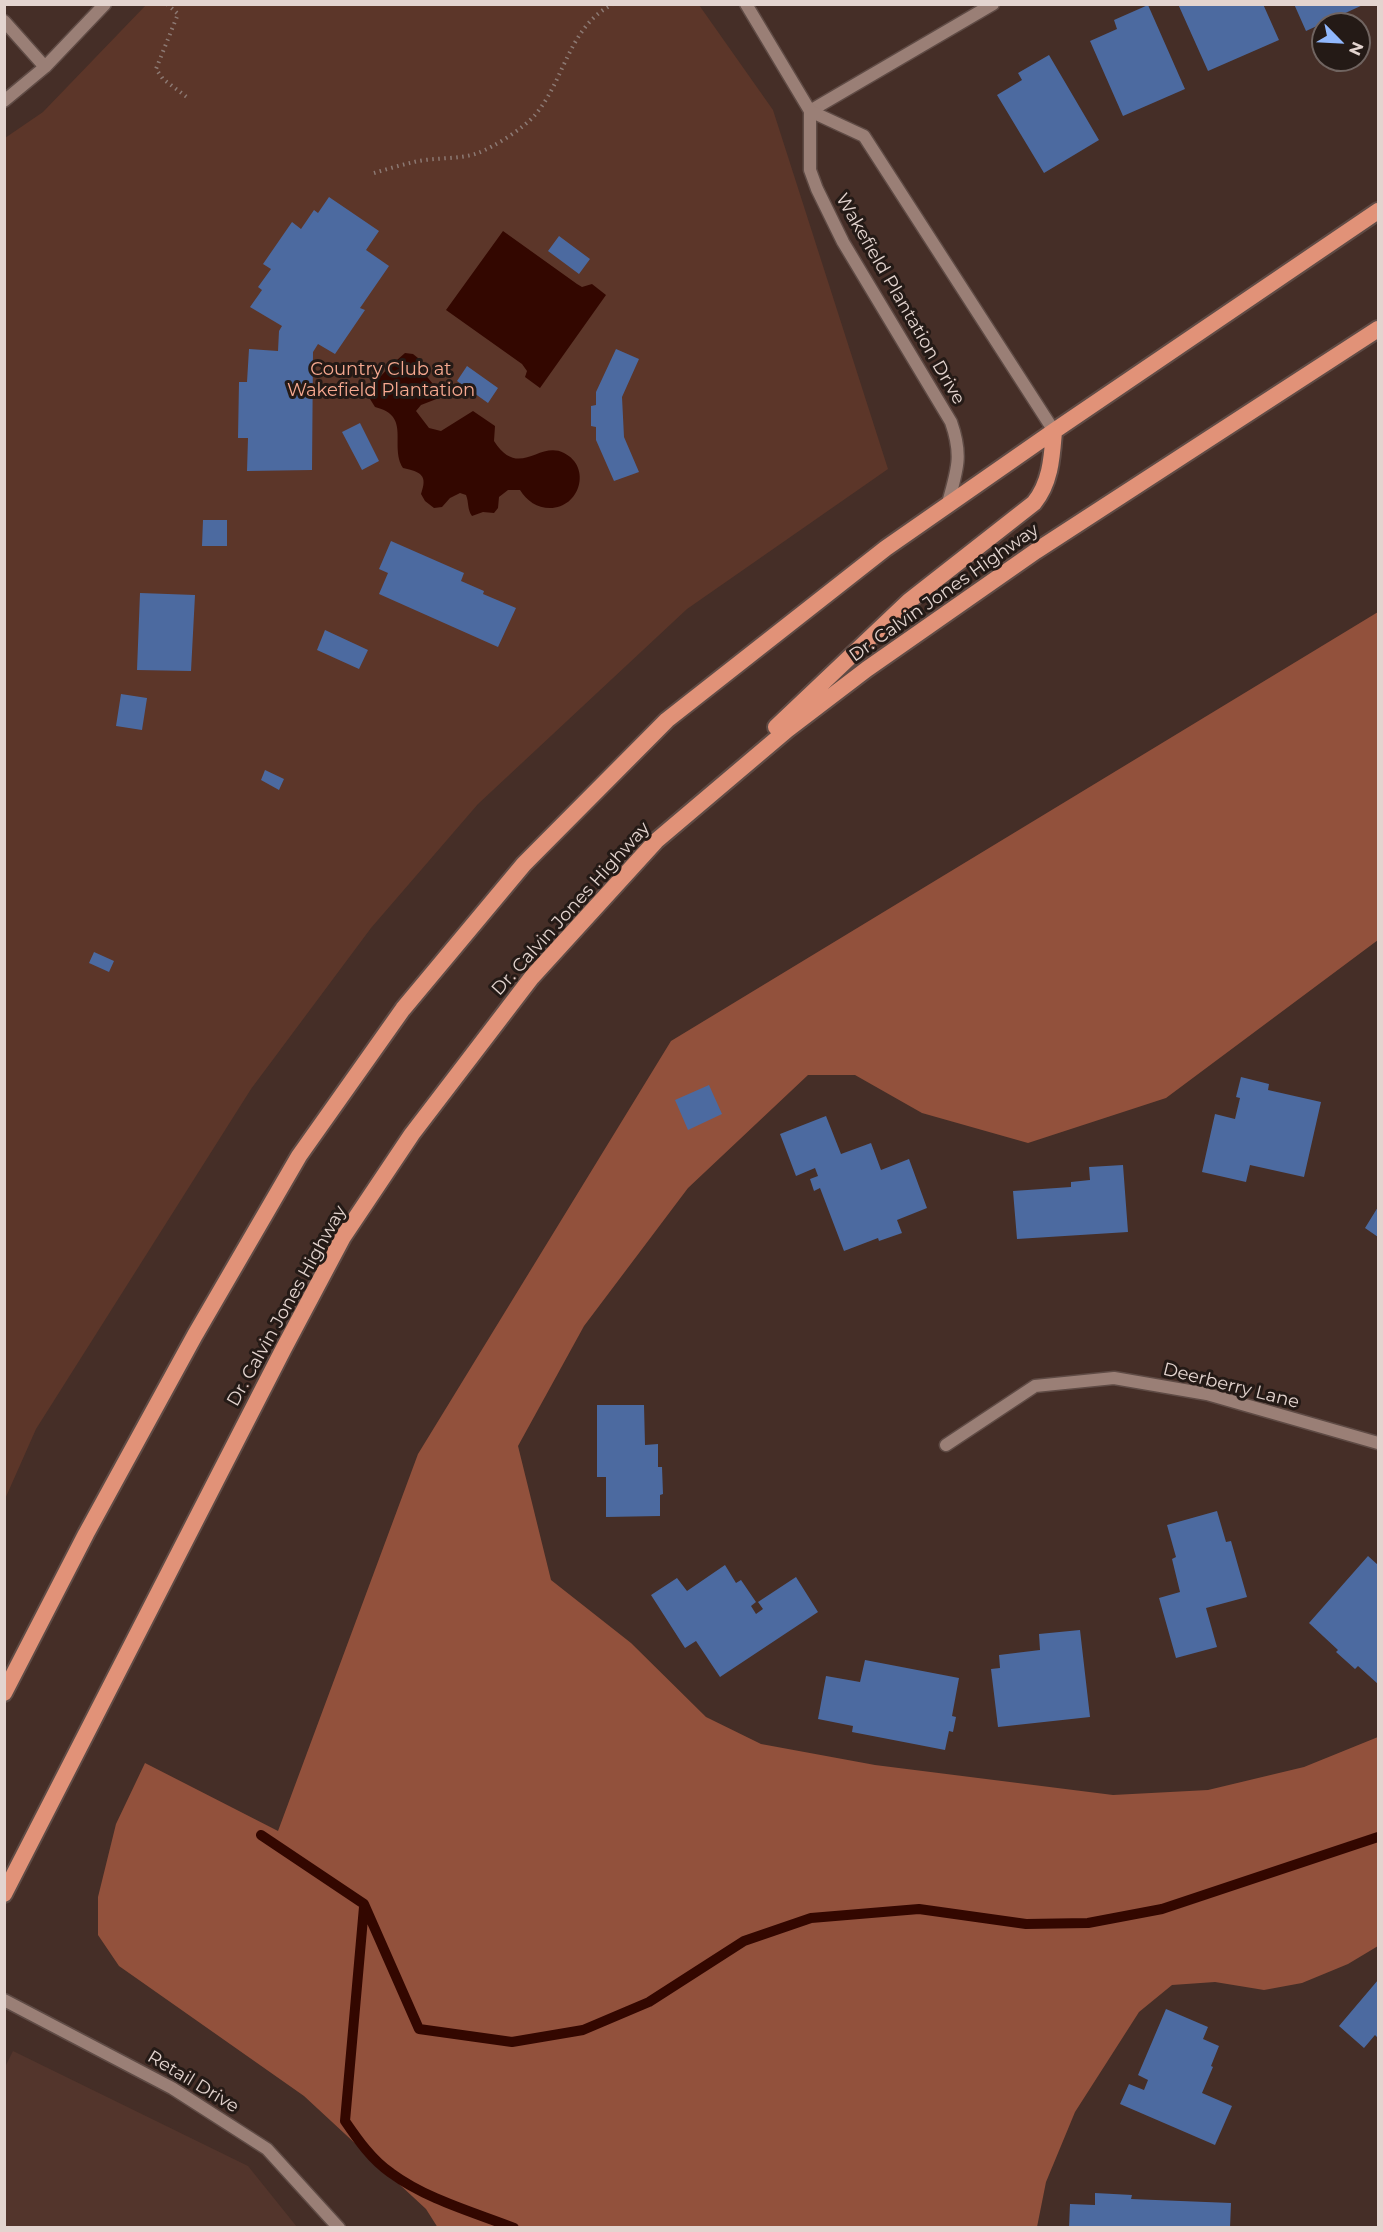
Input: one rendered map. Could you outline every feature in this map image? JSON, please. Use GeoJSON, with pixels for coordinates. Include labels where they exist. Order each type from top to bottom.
{"type":"FeatureCollection","features":[{"type":"Feature","properties":{"kind":"highway"},"geometry":{"type":"LineString","coordinates":[[4,1693],[86,1534],[293,1166],[403,1009],[524,864],[667,720],[886,548],[948,503],[1378,211]]}},
{"type":"Feature","properties":{"kind":"highway","name":"Dr. Calvin Jones Highway"},"geometry":{"type":"LineString","coordinates":[[4,1894],[343,1237],[412,1134],[531,977],[656,841],[788,730],[876,663],[1036,551],[1378,329]]}},
{"type":"Feature","properties":{"kind":"highway"},"geometry":{"type":"LineString","coordinates":[[656,841],[909,601],[1034,502],[1048,476],[1054,431]]}},
{"type":"Feature","properties":{"kind":"street"},"geometry":{"type":"LineString","coordinates":[[4,101],[45,67],[105,4]]}},
{"type":"Feature","properties":{"kind":"street"},"geometry":{"type":"LineString","coordinates":[[746,4],[810,111],[864,136],[1054,431]]}},
{"type":"Feature","properties":{"kind":"street"},"geometry":{"type":"LineString","coordinates":[[810,111],[993,4]]}},
{"type":"Feature","properties":{"kind":"street"},"geometry":{"type":"LineString","coordinates":[[4,21],[45,67]]}},
{"type":"Feature","properties":{"kind":"street","name":"Wakefield Plantation Drive"},"geometry":{"type":"LineString","coordinates":[[810,111],[810,170],[817,189],[843,242],[951,422],[958,443],[958,463],[948,503]]}},
{"type":"Feature","properties":{"kind":"street","name":"Deerberry Lane"},"geometry":{"type":"LineString","coordinates":[[946,1445],[1035,1386],[1114,1378],[1207,1394],[1378,1443]]}},
{"type":"Feature","properties":{"kind":"street","name":"Retail Drive"},"geometry":{"type":"LineString","coordinates":[[4,2000],[172,2088],[267,2149],[339,2228]]}},
{"type":"Feature","properties":{"kind":"path"},"geometry":{"type":"LineString","coordinates":[[167,4],[178,14],[156,69],[163,79],[188,98]]}},
{"type":"Feature","properties":{"kind":"path"},"geometry":{"type":"LineString","coordinates":[[374,173],[414,162],[477,153],[508,136],[534,116],[551,90],[567,53],[584,28],[613,4]]}},
{"type":"Feature","properties":{"kind":"shaded area"},"geometry":{"type":"Polygon","coordinates":[[[503,231],[577,284],[582,287],[592,284],[606,295],[540,388],[525,377],[527,371],[522,364],[446,310],[503,231]]]}},
{"type":"Feature","properties":{"kind":"shaded area"},"geometry":{"type":"Polygon","coordinates":[[[405,353],[413,354],[418,358],[424,373],[437,389],[439,398],[421,405],[416,411],[429,428],[441,431],[473,411],[495,426],[494,441],[503,452],[512,458],[521,459],[555,450],[564,453],[573,459],[580,477],[579,486],[569,501],[560,506],[541,507],[533,503],[520,490],[508,490],[499,497],[498,508],[494,513],[483,512],[472,516],[466,495],[460,493],[450,498],[442,507],[434,508],[425,501],[421,494],[423,478],[414,471],[403,468],[399,459],[398,432],[393,417],[386,411],[375,407],[370,399],[370,388],[405,353]]]}},
{"type":"Feature","properties":{"kind":"shaded area"},"geometry":{"type":"Polygon","coordinates":[[[1378,612],[1378,940],[1166,1098],[1028,1143],[922,1113],[855,1075],[808,1075],[688,1188],[584,1326],[518,1446],[551,1580],[631,1643],[706,1717],[761,1744],[875,1765],[1113,1795],[1208,1790],[1304,1767],[1378,1737],[1378,1946],[1348,1964],[1302,1983],[1264,1990],[1215,1982],[1172,1985],[1139,2012],[1075,2112],[1046,2182],[1037,2227],[438,2228],[426,2209],[304,2096],[119,1966],[98,1935],[98,1897],[116,1824],[145,1763],[278,1831],[418,1454],[671,1041],[1378,612]]]}},
{"type":"Feature","properties":{"kind":"shaded area"},"geometry":{"type":"Polygon","coordinates":[[[13,2051],[248,2166],[297,2227],[5,2227],[5,2067],[13,2051]]]}},
{"type":"Feature","properties":{"kind":"green space","name":"Country Club at Wakefield Plantation"},"geometry":{"type":"Polygon","coordinates":[[[146,5],[699,5],[773,110],[888,469],[687,609],[478,804],[371,928],[251,1089],[36,1429],[5,1499],[5,138],[43,112],[146,5]]]}},
{"type":"Feature","properties":{"kind":"building"},"geometry":{"type":"Polygon","coordinates":[[[1178,4],[1263,4],[1279,40],[1208,71],[1178,4]]]}},
{"type":"Feature","properties":{"kind":"building"},"geometry":{"type":"Polygon","coordinates":[[[1294,4],[1365,4],[1348,12],[1311,12],[1311,29],[1306,31],[1294,4]]]}},
{"type":"Feature","properties":{"kind":"building"},"geometry":{"type":"Polygon","coordinates":[[[1148,5],[1185,89],[1123,116],[1090,41],[1117,29],[1114,20],[1148,5]]]}},
{"type":"Feature","properties":{"kind":"building"},"geometry":{"type":"Polygon","coordinates":[[[1049,55],[1099,140],[1044,173],[997,95],[1022,80],[1018,73],[1049,55]]]}},
{"type":"Feature","properties":{"kind":"building"},"geometry":{"type":"Polygon","coordinates":[[[329,197],[379,231],[366,250],[389,266],[360,308],[365,310],[335,354],[318,344],[313,352],[312,470],[247,471],[248,438],[238,438],[239,382],[247,382],[249,349],[278,351],[279,331],[282,326],[250,307],[262,290],[258,287],[271,269],[263,264],[292,222],[301,229],[314,210],[318,213],[329,197]]]}},
{"type":"Feature","properties":{"kind":"building"},"geometry":{"type":"Polygon","coordinates":[[[559,236],[590,259],[579,274],[548,251],[559,236]]]}},
{"type":"Feature","properties":{"kind":"building"},"geometry":{"type":"Polygon","coordinates":[[[616,349],[639,359],[622,397],[624,437],[639,472],[614,481],[596,440],[596,427],[591,426],[591,406],[596,405],[596,392],[616,349]]]}},
{"type":"Feature","properties":{"kind":"building"},"geometry":{"type":"Polygon","coordinates":[[[467,366],[498,388],[488,403],[457,381],[467,366]]]}},
{"type":"Feature","properties":{"kind":"building"},"geometry":{"type":"Polygon","coordinates":[[[360,423],[379,461],[362,470],[342,432],[360,423]]]}},
{"type":"Feature","properties":{"kind":"building"},"geometry":{"type":"Polygon","coordinates":[[[203,520],[227,520],[227,546],[202,546],[203,520]]]}},
{"type":"Feature","properties":{"kind":"building"},"geometry":{"type":"Polygon","coordinates":[[[391,541],[464,573],[461,581],[484,591],[483,594],[516,608],[498,647],[379,594],[388,573],[379,569],[391,541]]]}},
{"type":"Feature","properties":{"kind":"building"},"geometry":{"type":"Polygon","coordinates":[[[140,593],[195,595],[191,671],[137,670],[140,593]]]}},
{"type":"Feature","properties":{"kind":"building"},"geometry":{"type":"Polygon","coordinates":[[[325,630],[368,650],[359,669],[317,650],[325,630]]]}},
{"type":"Feature","properties":{"kind":"building"},"geometry":{"type":"Polygon","coordinates":[[[121,694],[147,698],[142,730],[116,726],[121,694]]]}},
{"type":"Feature","properties":{"kind":"building"},"geometry":{"type":"Polygon","coordinates":[[[265,770],[284,779],[279,790],[261,780],[265,770]]]}},
{"type":"Feature","properties":{"kind":"building"},"geometry":{"type":"Polygon","coordinates":[[[94,952],[114,961],[109,972],[89,963],[94,952]]]}},
{"type":"Feature","properties":{"kind":"building"},"geometry":{"type":"Polygon","coordinates":[[[1241,1077],[1269,1084],[1268,1090],[1321,1102],[1304,1177],[1250,1165],[1246,1182],[1202,1172],[1215,1114],[1235,1119],[1240,1098],[1236,1097],[1241,1077]]]}},
{"type":"Feature","properties":{"kind":"building"},"geometry":{"type":"Polygon","coordinates":[[[709,1085],[722,1114],[688,1130],[675,1100],[709,1085]]]}},
{"type":"Feature","properties":{"kind":"building"},"geometry":{"type":"Polygon","coordinates":[[[826,1116],[841,1154],[871,1143],[881,1170],[909,1159],[927,1208],[897,1220],[902,1233],[879,1241],[878,1238],[844,1251],[820,1188],[814,1191],[810,1179],[818,1176],[815,1168],[796,1176],[780,1134],[826,1116]]]}},
{"type":"Feature","properties":{"kind":"building"},"geometry":{"type":"Polygon","coordinates":[[[1123,1165],[1128,1232],[1017,1239],[1013,1191],[1071,1187],[1071,1182],[1090,1180],[1089,1167],[1123,1165]]]}},
{"type":"Feature","properties":{"kind":"building"},"geometry":{"type":"Polygon","coordinates":[[[1378,1207],[1378,1237],[1365,1228],[1378,1207]]]}},
{"type":"Feature","properties":{"kind":"building"},"geometry":{"type":"Polygon","coordinates":[[[597,1405],[644,1405],[645,1445],[658,1444],[658,1467],[662,1467],[663,1494],[660,1495],[660,1516],[606,1517],[606,1477],[597,1477],[597,1405]]]}},
{"type":"Feature","properties":{"kind":"building"},"geometry":{"type":"Polygon","coordinates":[[[1217,1511],[1226,1542],[1231,1541],[1247,1597],[1206,1608],[1217,1647],[1176,1658],[1159,1598],[1180,1592],[1172,1559],[1176,1557],[1167,1525],[1217,1511]]]}},
{"type":"Feature","properties":{"kind":"building"},"geometry":{"type":"Polygon","coordinates":[[[1368,1556],[1378,1565],[1378,1684],[1358,1666],[1355,1669],[1309,1623],[1368,1556]]]}},
{"type":"Feature","properties":{"kind":"building"},"geometry":{"type":"Polygon","coordinates":[[[725,1565],[736,1583],[741,1580],[756,1602],[751,1606],[756,1614],[763,1609],[758,1602],[796,1577],[818,1612],[720,1677],[696,1641],[685,1648],[651,1595],[677,1578],[687,1591],[725,1565]]]}},
{"type":"Feature","properties":{"kind":"building"},"geometry":{"type":"Polygon","coordinates":[[[1080,1630],[1090,1717],[998,1727],[991,1669],[1000,1668],[999,1655],[1040,1650],[1039,1634],[1080,1630]]]}},
{"type":"Feature","properties":{"kind":"building"},"geometry":{"type":"Polygon","coordinates":[[[865,1660],[959,1678],[952,1716],[956,1717],[953,1732],[949,1731],[945,1750],[852,1732],[853,1726],[818,1719],[826,1676],[860,1682],[865,1660]]]}},
{"type":"Feature","properties":{"kind":"building"},"geometry":{"type":"Polygon","coordinates":[[[1378,1980],[1378,2038],[1375,2035],[1364,2048],[1339,2026],[1378,1980]]]}},
{"type":"Feature","properties":{"kind":"building"},"geometry":{"type":"Polygon","coordinates":[[[1166,2009],[1208,2027],[1203,2039],[1219,2046],[1202,2093],[1232,2106],[1215,2145],[1120,2104],[1129,2084],[1144,2090],[1148,2080],[1138,2075],[1166,2009]]]}},
{"type":"Feature","properties":{"kind":"building"},"geometry":{"type":"Polygon","coordinates":[[[1095,2193],[1132,2195],[1131,2199],[1231,2203],[1230,2228],[1069,2228],[1070,2204],[1095,2205],[1095,2193]]]}},
{"type":"Feature","properties":{"kind":"waterway"},"geometry":{"type":"LineString","coordinates":[[261,1835],[364,1904],[419,2029],[512,2042],[583,2030],[649,2002],[744,1941],[811,1918],[919,1909],[1026,1924],[1088,1923],[1162,1909],[1378,1837]]}},
{"type":"Feature","properties":{"kind":"waterway"},"geometry":{"type":"LineString","coordinates":[[364,1907],[345,2121],[372,2156],[384,2168],[405,2182],[450,2204],[514,2228]]}}]}
